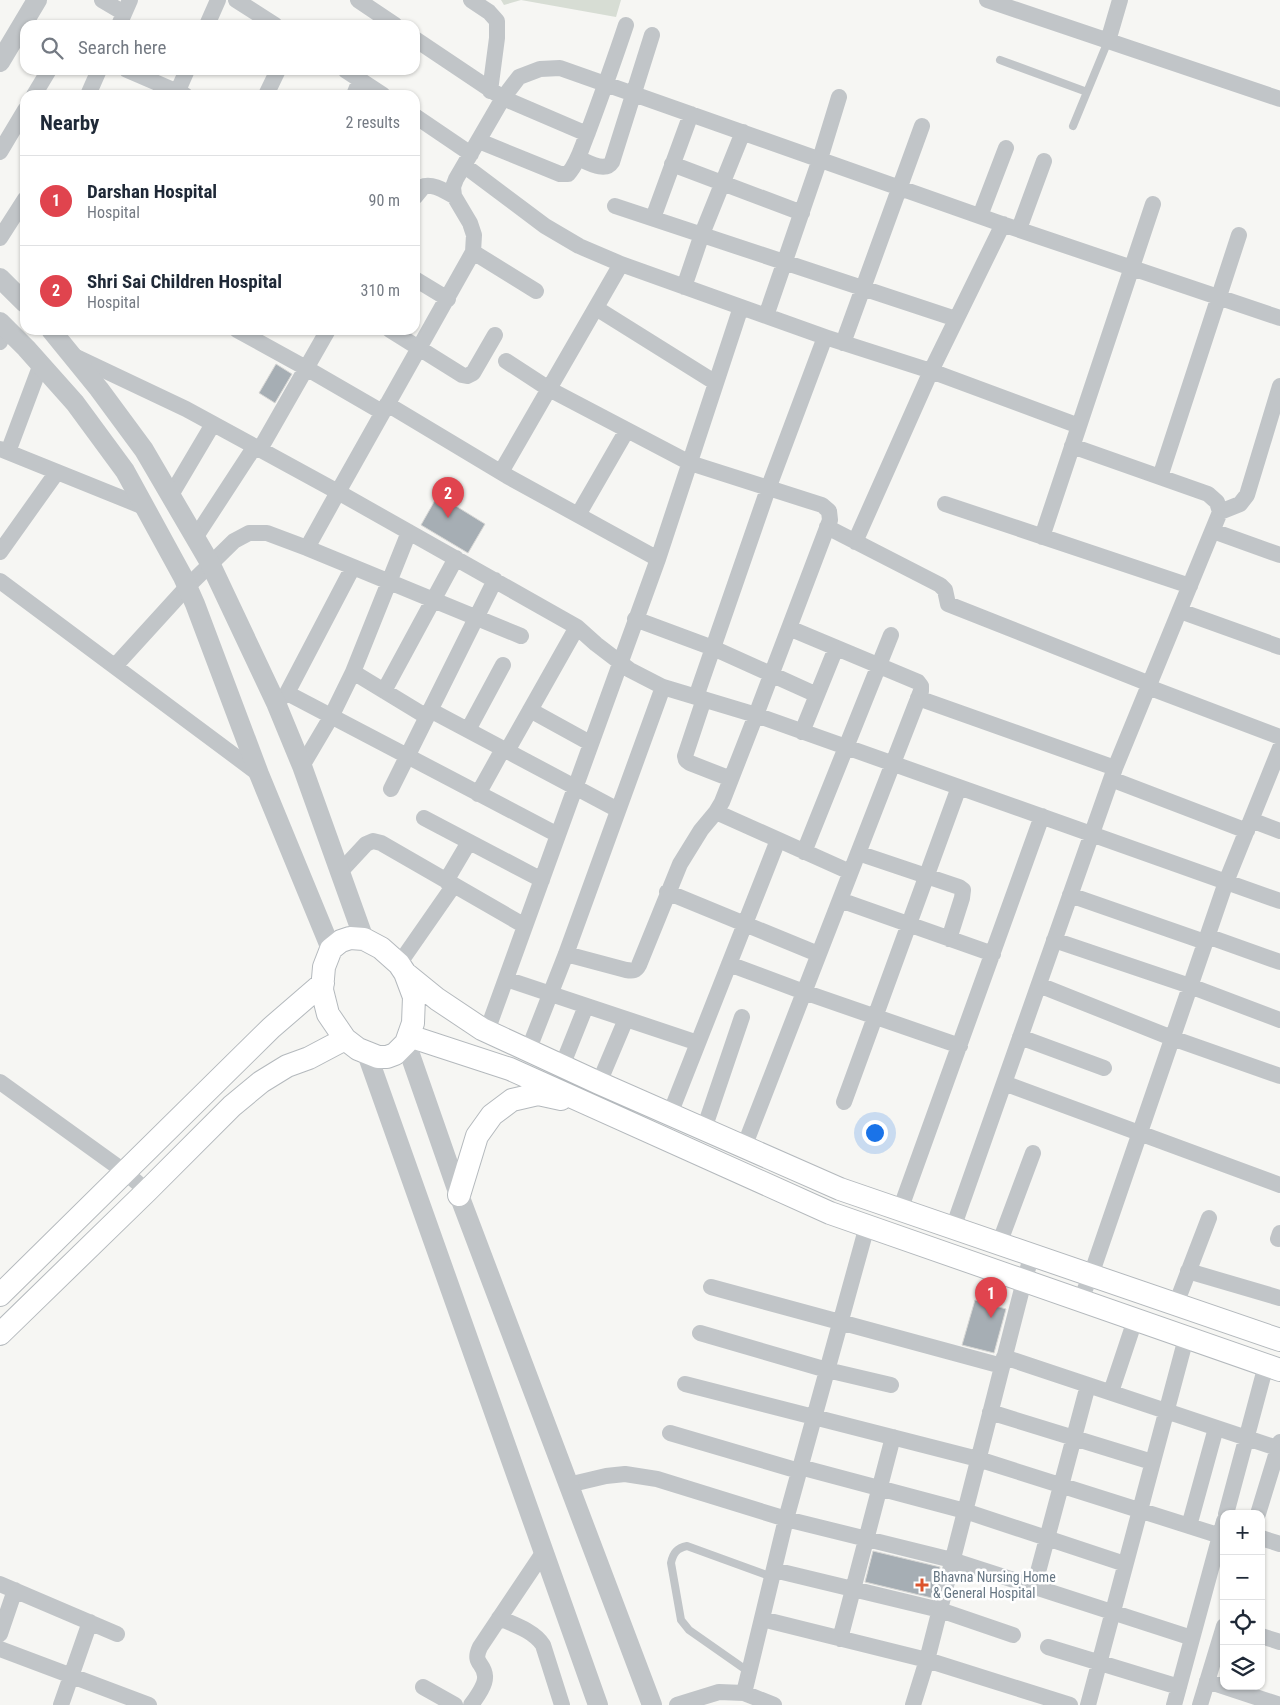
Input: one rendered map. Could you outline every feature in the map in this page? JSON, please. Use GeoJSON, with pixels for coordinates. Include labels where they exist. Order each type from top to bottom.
{"type":"FeatureCollection","features":[{"type":"Feature","properties":{"kind":"main road"},"geometry":{"type":"LineString","coordinates":[[402,969],[414,997],[413,1023],[408,1040],[396,1054],[387,1057],[367,1054],[345,1039],[328,1014],[322,990],[324,967],[331,949],[340,941],[350,938],[364,940],[382,948],[402,969],[437,999],[487,1032],[840,1189],[1280,1340]]}},
{"type":"Feature","properties":{"kind":"main road"},"geometry":{"type":"LineString","coordinates":[[0,1295],[271,1028],[323,983]]}},
{"type":"Feature","properties":{"kind":"main road"},"geometry":{"type":"LineString","coordinates":[[0,1334],[148,1191],[232,1106],[261,1082],[287,1066],[309,1058],[345,1039]]}},
{"type":"Feature","properties":{"kind":"main road"},"geometry":{"type":"LineString","coordinates":[[408,1040],[510,1069],[830,1213],[1273,1368]]}},
{"type":"Feature","properties":{"kind":"main road"},"geometry":{"type":"LineString","coordinates":[[459,1195],[476,1136],[492,1115],[512,1100],[538,1094],[596,1108]]}},
{"type":"Feature","properties":{"kind":"street"},"geometry":{"type":"LineString","coordinates":[[25,20],[37,0]]}},
{"type":"Feature","properties":{"kind":"street"},"geometry":{"type":"LineString","coordinates":[[102,0],[124,13]]}},
{"type":"Feature","properties":{"kind":"street"},"geometry":{"type":"LineString","coordinates":[[209,20],[218,0]]}},
{"type":"Feature","properties":{"kind":"street"},"geometry":{"type":"LineString","coordinates":[[236,0],[267,20]]}},
{"type":"Feature","properties":{"kind":"street"},"geometry":{"type":"LineString","coordinates":[[358,0],[388,20]]}},
{"type":"Feature","properties":{"kind":"street"},"geometry":{"type":"LineString","coordinates":[[987,0],[1280,99]]}},
{"type":"Feature","properties":{"kind":"street"},"geometry":{"type":"LineString","coordinates":[[1108,41],[1120,0]]}},
{"type":"Feature","properties":{"kind":"street"},"geometry":{"type":"LineString","coordinates":[[307,548],[473,252],[474,235],[470,223],[454,196],[453,188],[456,179],[472,153],[497,94],[497,21],[476,2]]}},
{"type":"Feature","properties":{"kind":"street"},"geometry":{"type":"LineString","coordinates":[[472,153],[560,174],[568,174],[574,168],[578,158],[626,25]]}},
{"type":"Feature","properties":{"kind":"street"},"geometry":{"type":"LineString","coordinates":[[0,62],[20,28]]}},
{"type":"Feature","properties":{"kind":"street"},"geometry":{"type":"LineString","coordinates":[[578,158],[604,168],[612,162],[632,93],[652,35]]}},
{"type":"Feature","properties":{"kind":"street"},"geometry":{"type":"LineString","coordinates":[[420,42],[497,94],[587,134]]}},
{"type":"Feature","properties":{"kind":"street"},"geometry":{"type":"LineString","coordinates":[[497,94],[519,77],[540,69],[560,68],[1003,224],[1280,318]]}},
{"type":"Feature","properties":{"kind":"street"},"geometry":{"type":"LineString","coordinates":[[37,90],[46,75]]}},
{"type":"Feature","properties":{"kind":"street"},"geometry":{"type":"LineString","coordinates":[[90,90],[97,75]]}},
{"type":"Feature","properties":{"kind":"street"},"geometry":{"type":"LineString","coordinates":[[138,75],[170,90]]}},
{"type":"Feature","properties":{"kind":"street"},"geometry":{"type":"LineString","coordinates":[[180,90],[185,75]]}},
{"type":"Feature","properties":{"kind":"street"},"geometry":{"type":"LineString","coordinates":[[268,90],[276,75]]}},
{"type":"Feature","properties":{"kind":"street"},"geometry":{"type":"LineString","coordinates":[[352,75],[375,90]]}},
{"type":"Feature","properties":{"kind":"street"},"geometry":{"type":"LineString","coordinates":[[356,90],[360,80]]}},
{"type":"Feature","properties":{"kind":"street"},"geometry":{"type":"LineString","coordinates":[[766,316],[820,159],[839,97]]}},
{"type":"Feature","properties":{"kind":"street"},"geometry":{"type":"LineString","coordinates":[[653,218],[691,114]]}},
{"type":"Feature","properties":{"kind":"street"},"geometry":{"type":"LineString","coordinates":[[0,152],[20,118]]}},
{"type":"Feature","properties":{"kind":"street"},"geometry":{"type":"LineString","coordinates":[[420,119],[472,153],[545,226],[579,246],[684,287],[931,372],[1079,426]]}},
{"type":"Feature","properties":{"kind":"street"},"geometry":{"type":"LineString","coordinates":[[843,343],[922,126]]}},
{"type":"Feature","properties":{"kind":"street"},"geometry":{"type":"LineString","coordinates":[[684,287],[702,234],[743,132]]}},
{"type":"Feature","properties":{"kind":"street"},"geometry":{"type":"LineString","coordinates":[[980,216],[1006,148]]}},
{"type":"Feature","properties":{"kind":"street"},"geometry":{"type":"LineString","coordinates":[[1019,229],[1044,161]]}},
{"type":"Feature","properties":{"kind":"street"},"geometry":{"type":"LineString","coordinates":[[672,164],[802,213]]}},
{"type":"Feature","properties":{"kind":"street"},"geometry":{"type":"LineString","coordinates":[[420,191],[424,186],[430,185],[436,186],[454,196]]}},
{"type":"Feature","properties":{"kind":"street"},"geometry":{"type":"LineString","coordinates":[[1042,537],[1153,204]]}},
{"type":"Feature","properties":{"kind":"street"},"geometry":{"type":"LineString","coordinates":[[615,206],[956,319]]}},
{"type":"Feature","properties":{"kind":"street"},"geometry":{"type":"LineString","coordinates":[[0,238],[20,212]]}},
{"type":"Feature","properties":{"kind":"street"},"geometry":{"type":"LineString","coordinates":[[855,542],[931,372],[1003,224]]}},
{"type":"Feature","properties":{"kind":"street"},"geometry":{"type":"LineString","coordinates":[[1160,477],[1239,235]]}},
{"type":"Feature","properties":{"kind":"street"},"geometry":{"type":"LineString","coordinates":[[473,252],[536,291]]}},
{"type":"Feature","properties":{"kind":"street"},"geometry":{"type":"LineString","coordinates":[[501,472],[621,264]]}},
{"type":"Feature","properties":{"kind":"street"},"geometry":{"type":"LineString","coordinates":[[0,278],[20,298]]}},
{"type":"Feature","properties":{"kind":"street"},"geometry":{"type":"LineString","coordinates":[[420,282],[448,299]]}},
{"type":"Feature","properties":{"kind":"street"},"geometry":{"type":"LineString","coordinates":[[487,1032],[658,559],[741,307]]}},
{"type":"Feature","properties":{"kind":"street"},"geometry":{"type":"LineString","coordinates":[[596,308],[716,383]]}},
{"type":"Feature","properties":{"kind":"street"},"geometry":{"type":"LineString","coordinates":[[2,330],[41,364],[75,403],[125,472],[187,587],[259,774],[331,949]]}},
{"type":"Feature","properties":{"kind":"street"},"geometry":{"type":"LineString","coordinates":[[55,335],[99,389],[148,456],[210,564],[282,698],[302,766],[364,940]]}},
{"type":"Feature","properties":{"kind":"street"},"geometry":{"type":"LineString","coordinates":[[246,335],[385,408],[658,559]]}},
{"type":"Feature","properties":{"kind":"street"},"geometry":{"type":"LineString","coordinates":[[195,538],[257,448],[325,335]]}},
{"type":"Feature","properties":{"kind":"street"},"geometry":{"type":"LineString","coordinates":[[398,335],[462,375],[467,376],[472,373],[495,335]]}},
{"type":"Feature","properties":{"kind":"street"},"geometry":{"type":"LineString","coordinates":[[731,779],[690,763],[686,760],[686,756],[713,648],[768,489],[825,337]]}},
{"type":"Feature","properties":{"kind":"street"},"geometry":{"type":"LineString","coordinates":[[70,354],[186,408],[495,580],[577,627],[596,644],[642,677],[663,686],[756,715],[1280,901]]}},
{"type":"Feature","properties":{"kind":"street"},"geometry":{"type":"LineString","coordinates":[[506,361],[549,389],[690,463],[822,505],[828,511],[830,520],[731,779],[716,812],[700,830],[690,846],[667,892],[636,969],[632,971],[626,970],[566,954]]}},
{"type":"Feature","properties":{"kind":"street"},"geometry":{"type":"LineString","coordinates":[[41,364],[4,450],[144,507]]}},
{"type":"Feature","properties":{"kind":"street"},"geometry":{"type":"LineString","coordinates":[[1220,512],[1240,504],[1247,495],[1280,386]]}},
{"type":"Feature","properties":{"kind":"street"},"geometry":{"type":"LineString","coordinates":[[170,496],[213,424]]}},
{"type":"Feature","properties":{"kind":"street"},"geometry":{"type":"LineString","coordinates":[[578,515],[626,430]]}},
{"type":"Feature","properties":{"kind":"street"},"geometry":{"type":"LineString","coordinates":[[953,1228],[1113,774],[1220,512],[1217,502],[1208,494],[1072,446]]}},
{"type":"Feature","properties":{"kind":"street"},"geometry":{"type":"LineString","coordinates":[[125,472],[148,456]]}},
{"type":"Feature","properties":{"kind":"street"},"geometry":{"type":"LineString","coordinates":[[0,552],[57,472]]}},
{"type":"Feature","properties":{"kind":"street"},"geometry":{"type":"LineString","coordinates":[[945,504],[1190,586]]}},
{"type":"Feature","properties":{"kind":"street"},"geometry":{"type":"LineString","coordinates":[[827,527],[940,586],[945,590],[948,604],[1280,737]]}},
{"type":"Feature","properties":{"kind":"street"},"geometry":{"type":"LineString","coordinates":[[1213,531],[1280,556]]}},
{"type":"Feature","properties":{"kind":"street"},"geometry":{"type":"LineString","coordinates":[[302,766],[331,717],[353,672],[409,532]]}},
{"type":"Feature","properties":{"kind":"street"},"geometry":{"type":"LineString","coordinates":[[115,666],[210,564],[234,541],[249,533],[267,533],[307,548],[521,636]]}},
{"type":"Feature","properties":{"kind":"street"},"geometry":{"type":"LineString","coordinates":[[384,691],[456,558]]}},
{"type":"Feature","properties":{"kind":"street"},"geometry":{"type":"LineString","coordinates":[[282,698],[353,567]]}},
{"type":"Feature","properties":{"kind":"street"},"geometry":{"type":"LineString","coordinates":[[391,788],[495,580]]}},
{"type":"Feature","properties":{"kind":"street"},"geometry":{"type":"LineString","coordinates":[[0,581],[259,774]]}},
{"type":"Feature","properties":{"kind":"street"},"geometry":{"type":"LineString","coordinates":[[1180,611],[1280,647]]}},
{"type":"Feature","properties":{"kind":"street"},"geometry":{"type":"LineString","coordinates":[[635,620],[713,648],[817,695]]}},
{"type":"Feature","properties":{"kind":"street"},"geometry":{"type":"LineString","coordinates":[[478,794],[530,710],[577,627]]}},
{"type":"Feature","properties":{"kind":"street"},"geometry":{"type":"LineString","coordinates":[[744,1146],[922,686],[918,682],[789,628]]}},
{"type":"Feature","properties":{"kind":"street"},"geometry":{"type":"LineString","coordinates":[[804,852],[891,636]]}},
{"type":"Feature","properties":{"kind":"street"},"geometry":{"type":"LineString","coordinates":[[802,732],[836,648]]}},
{"type":"Feature","properties":{"kind":"street"},"geometry":{"type":"LineString","coordinates":[[468,730],[503,665]]}},
{"type":"Feature","properties":{"kind":"street"},"geometry":{"type":"LineString","coordinates":[[353,672],[428,714],[468,730],[618,810]]}},
{"type":"Feature","properties":{"kind":"street"},"geometry":{"type":"LineString","coordinates":[[528,1051],[566,954],[663,686]]}},
{"type":"Feature","properties":{"kind":"street"},"geometry":{"type":"LineString","coordinates":[[282,698],[331,717],[558,835]]}},
{"type":"Feature","properties":{"kind":"street"},"geometry":{"type":"LineString","coordinates":[[918,698],[1249,825],[1280,831]]}},
{"type":"Feature","properties":{"kind":"street"},"geometry":{"type":"LineString","coordinates":[[530,710],[590,744]]}},
{"type":"Feature","properties":{"kind":"street"},"geometry":{"type":"LineString","coordinates":[[1080,1301],[1140,1134],[1226,882],[1280,748]]}},
{"type":"Feature","properties":{"kind":"street"},"geometry":{"type":"LineString","coordinates":[[844,1102],[959,787]]}},
{"type":"Feature","properties":{"kind":"street"},"geometry":{"type":"LineString","coordinates":[[716,812],[850,872]]}},
{"type":"Feature","properties":{"kind":"street"},"geometry":{"type":"LineString","coordinates":[[900,1210],[1042,816]]}},
{"type":"Feature","properties":{"kind":"street"},"geometry":{"type":"LineString","coordinates":[[424,818],[542,880]]}},
{"type":"Feature","properties":{"kind":"street"},"geometry":{"type":"LineString","coordinates":[[670,1114],[778,840]]}},
{"type":"Feature","properties":{"kind":"street"},"geometry":{"type":"LineString","coordinates":[[340,872],[366,844],[373,841],[381,843],[525,926]]}},
{"type":"Feature","properties":{"kind":"street"},"geometry":{"type":"LineString","coordinates":[[402,969],[450,883],[469,842]]}},
{"type":"Feature","properties":{"kind":"street"},"geometry":{"type":"LineString","coordinates":[[858,853],[959,887],[963,890],[949,939]]}},
{"type":"Feature","properties":{"kind":"street"},"geometry":{"type":"LineString","coordinates":[[667,892],[818,954]]}},
{"type":"Feature","properties":{"kind":"street"},"geometry":{"type":"LineString","coordinates":[[1070,895],[1280,962]]}},
{"type":"Feature","properties":{"kind":"street"},"geometry":{"type":"LineString","coordinates":[[840,900],[993,954]]}},
{"type":"Feature","properties":{"kind":"street"},"geometry":{"type":"LineString","coordinates":[[1054,940],[1190,986],[1280,1020]]}},
{"type":"Feature","properties":{"kind":"street"},"geometry":{"type":"LineString","coordinates":[[729,964],[960,1046]]}},
{"type":"Feature","properties":{"kind":"street"},"geometry":{"type":"LineString","coordinates":[[506,979],[698,1043]]}},
{"type":"Feature","properties":{"kind":"street"},"geometry":{"type":"LineString","coordinates":[[1039,985],[1172,1038],[1280,1076]]}},
{"type":"Feature","properties":{"kind":"street"},"geometry":{"type":"LineString","coordinates":[[562,1066],[586,1006]]}},
{"type":"Feature","properties":{"kind":"street"},"geometry":{"type":"LineString","coordinates":[[704,1129],[742,1017]]}},
{"type":"Feature","properties":{"kind":"street"},"geometry":{"type":"LineString","coordinates":[[599,1083],[626,1019]]}},
{"type":"Feature","properties":{"kind":"street"},"geometry":{"type":"LineString","coordinates":[[1020,1037],[1104,1068]]}},
{"type":"Feature","properties":{"kind":"street"},"geometry":{"type":"LineString","coordinates":[[408,1040],[459,1195],[652,1705]]}},
{"type":"Feature","properties":{"kind":"street"},"geometry":{"type":"LineString","coordinates":[[367,1054],[598,1705]]}},
{"type":"Feature","properties":{"kind":"street"},"geometry":{"type":"LineString","coordinates":[[0,1082],[125,1172],[148,1191]]}},
{"type":"Feature","properties":{"kind":"street"},"geometry":{"type":"LineString","coordinates":[[1004,1083],[1280,1185]]}},
{"type":"Feature","properties":{"kind":"street"},"geometry":{"type":"LineString","coordinates":[[999,1244],[1033,1153]]}},
{"type":"Feature","properties":{"kind":"street"},"geometry":{"type":"LineString","coordinates":[[1176,1304],[1208,1218]]}},
{"type":"Feature","properties":{"kind":"street"},"geometry":{"type":"LineString","coordinates":[[744,1693],[799,1469],[867,1226]]}},
{"type":"Feature","properties":{"kind":"street"},"geometry":{"type":"LineString","coordinates":[[913,1705],[927,1660],[1032,1255]]}},
{"type":"Feature","properties":{"kind":"street"},"geometry":{"type":"LineString","coordinates":[[1188,1271],[1280,1298]]}},
{"type":"Feature","properties":{"kind":"street"},"geometry":{"type":"LineString","coordinates":[[711,1287],[841,1322],[1003,1361],[1111,1392],[1246,1438],[1279,1447],[1259,1510]]}},
{"type":"Feature","properties":{"kind":"street"},"geometry":{"type":"LineString","coordinates":[[1111,1392],[1135,1320]]}},
{"type":"Feature","properties":{"kind":"street"},"geometry":{"type":"LineString","coordinates":[[700,1333],[827,1370],[891,1385]]}},
{"type":"Feature","properties":{"kind":"street"},"geometry":{"type":"LineString","coordinates":[[1088,1705],[1186,1338]]}},
{"type":"Feature","properties":{"kind":"street"},"geometry":{"type":"LineString","coordinates":[[1227,1510],[1246,1438],[1273,1368]]}},
{"type":"Feature","properties":{"kind":"street"},"geometry":{"type":"LineString","coordinates":[[685,1384],[978,1459],[1190,1526],[1220,1531]]}},
{"type":"Feature","properties":{"kind":"street"},"geometry":{"type":"LineString","coordinates":[[1034,1587],[1088,1385]]}},
{"type":"Feature","properties":{"kind":"street"},"geometry":{"type":"LineString","coordinates":[[990,1412],[1152,1462]]}},
{"type":"Feature","properties":{"kind":"street"},"geometry":{"type":"LineString","coordinates":[[1190,1526],[1216,1428]]}},
{"type":"Feature","properties":{"kind":"street"},"geometry":{"type":"LineString","coordinates":[[670,1433],[799,1469],[965,1511],[1125,1564]]}},
{"type":"Feature","properties":{"kind":"street"},"geometry":{"type":"LineString","coordinates":[[840,1639],[893,1437]]}},
{"type":"Feature","properties":{"kind":"street"},"geometry":{"type":"LineString","coordinates":[[568,1485],[606,1476],[625,1474],[643,1476],[786,1519],[952,1560],[1192,1638]]}},
{"type":"Feature","properties":{"kind":"street"},"geometry":{"type":"LineString","coordinates":[[1174,1705],[1220,1538]]}},
{"type":"Feature","properties":{"kind":"street"},"geometry":{"type":"LineString","coordinates":[[1265,1539],[1280,1544]]}},
{"type":"Feature","properties":{"kind":"street"},"geometry":{"type":"LineString","coordinates":[[471,1705],[485,1682],[486,1676],[477,1661],[476,1654],[543,1553]]}},
{"type":"Feature","properties":{"kind":"street"},"geometry":{"type":"LineString","coordinates":[[773,1573],[853,1588],[940,1610],[1013,1635]]}},
{"type":"Feature","properties":{"kind":"street"},"geometry":{"type":"LineString","coordinates":[[0,1634],[8,1587],[118,1634]]}},
{"type":"Feature","properties":{"kind":"street"},"geometry":{"type":"LineString","coordinates":[[500,1618],[530,1632],[540,1641],[562,1705]]}},
{"type":"Feature","properties":{"kind":"street"},"geometry":{"type":"LineString","coordinates":[[762,1619],[927,1660],[1070,1705]]}},
{"type":"Feature","properties":{"kind":"street"},"geometry":{"type":"LineString","coordinates":[[61,1705],[90,1622]]}},
{"type":"Feature","properties":{"kind":"street"},"geometry":{"type":"LineString","coordinates":[[1265,1637],[1280,1642]]}},
{"type":"Feature","properties":{"kind":"street"},"geometry":{"type":"LineString","coordinates":[[1200,1705],[1220,1639]]}},
{"type":"Feature","properties":{"kind":"street"},"geometry":{"type":"LineString","coordinates":[[1048,1647],[1179,1687]]}},
{"type":"Feature","properties":{"kind":"street"},"geometry":{"type":"LineString","coordinates":[[0,1649],[146,1704]]}},
{"type":"Feature","properties":{"kind":"street"},"geometry":{"type":"LineString","coordinates":[[1207,1681],[1280,1705]]}},
{"type":"Feature","properties":{"kind":"street"},"geometry":{"type":"LineString","coordinates":[[423,1687],[455,1705]]}},
{"type":"Feature","properties":{"kind":"street"},"geometry":{"type":"LineString","coordinates":[[677,1705],[719,1692],[744,1693],[774,1705]]}},
{"type":"Feature","properties":{"kind":"lane"},"geometry":{"type":"LineString","coordinates":[[1073,126],[1108,41]]}},
{"type":"Feature","properties":{"kind":"lane"},"geometry":{"type":"LineString","coordinates":[[1000,60],[1087,92]]}},
{"type":"Feature","properties":{"kind":"lane"},"geometry":{"type":"LineString","coordinates":[[749,1672],[689,1630],[681,1620],[671,1563],[673,1554],[680,1548],[687,1546],[773,1573]]}},
{"type":"Feature","properties":{"kind":"shaded area"},"geometry":{"type":"Polygon","coordinates":[[[501,0],[521,0],[504,5],[501,0]]]}},
{"type":"Feature","properties":{"kind":"shaded area"},"geometry":{"type":"Polygon","coordinates":[[[521,0],[621,0],[616,17],[521,0]]]}},
{"type":"Feature","properties":{"kind":"building"},"geometry":{"type":"Polygon","coordinates":[[[276,364],[292,374],[275,403],[259,393],[276,364]]]}},
{"type":"Feature","properties":{"kind":"building"},"geometry":{"type":"Polygon","coordinates":[[[438,495],[485,524],[468,553],[421,525],[438,495]]]}},
{"type":"Feature","properties":{"kind":"building"},"geometry":{"type":"Polygon","coordinates":[[[975,1300],[1006,1309],[994,1353],[962,1345],[975,1300]]]}},
{"type":"Feature","properties":{"kind":"building"},"geometry":{"type":"Polygon","coordinates":[[[873,1551],[940,1567],[932,1598],[865,1582],[873,1551]]]}},
{"type":"Feature","properties":{"kind":"place","name":"Shri Sai Children Hospital"},"geometry":{"type":"Point","coordinates":[448,518]}},
{"type":"Feature","properties":{"kind":"place","name":"Darshan Hospital"},"geometry":{"type":"Point","coordinates":[991,1318]}},
{"type":"Feature","properties":{"kind":"place","name":"Bhavna Nursing Home & General Hospital"},"geometry":{"type":"Point","coordinates":[922,1585]}}]}
